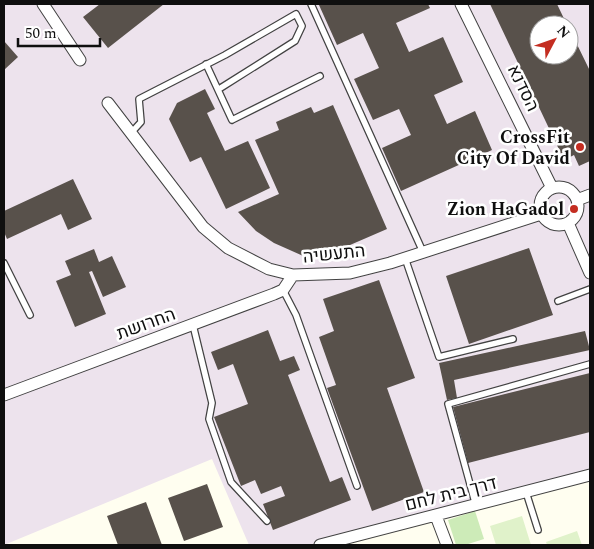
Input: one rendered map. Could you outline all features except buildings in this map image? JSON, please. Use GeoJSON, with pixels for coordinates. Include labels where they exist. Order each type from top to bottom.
{"type":"FeatureCollection","features":[{"type":"Feature","properties":{"kind":"street"},"geometry":{"type":"LineString","coordinates":[[43,4],[80,60]]}},
{"type":"Feature","properties":{"kind":"street","name":"הסדנא"},"geometry":{"type":"LineString","coordinates":[[461,4],[552,188]]}},
{"type":"Feature","properties":{"kind":"street","name":"התעשיה"},"geometry":{"type":"LineString","coordinates":[[108,103],[203,227],[218,241],[269,268],[293,275],[350,273],[405,258],[541,214]]}},
{"type":"Feature","properties":{"kind":"street"},"geometry":{"type":"LineString","coordinates":[[552,188],[565,188],[571,191],[577,200],[577,214],[568,223],[556,226],[544,219],[539,208],[542,196],[552,188]]}},
{"type":"Feature","properties":{"kind":"street"},"geometry":{"type":"LineString","coordinates":[[577,200],[590,195]]}},
{"type":"Feature","properties":{"kind":"street"},"geometry":{"type":"LineString","coordinates":[[568,223],[590,273]]}},
{"type":"Feature","properties":{"kind":"street"},"geometry":{"type":"LineString","coordinates":[[283,290],[293,275]]}},
{"type":"Feature","properties":{"kind":"street","name":"החרושת"},"geometry":{"type":"LineString","coordinates":[[4,395],[193,326],[283,290]]}},
{"type":"Feature","properties":{"kind":"street","name":"דרך בית לחם"},"geometry":{"type":"LineString","coordinates":[[320,545],[590,475]]}},
{"type":"Feature","properties":{"kind":"street"},"geometry":{"type":"LineString","coordinates":[[436,516],[447,545]]}},
{"type":"Feature","properties":{"kind":"lane"},"geometry":{"type":"LineString","coordinates":[[311,4],[423,252]]}},
{"type":"Feature","properties":{"kind":"lane"},"geometry":{"type":"LineString","coordinates":[[131,133],[141,122],[139,99],[296,14],[302,26],[300,34],[295,41],[219,89]]}},
{"type":"Feature","properties":{"kind":"lane"},"geometry":{"type":"LineString","coordinates":[[206,64],[232,120],[320,76]]}},
{"type":"Feature","properties":{"kind":"lane"},"geometry":{"type":"LineString","coordinates":[[405,258],[439,357],[513,339]]}},
{"type":"Feature","properties":{"kind":"lane"},"geometry":{"type":"LineString","coordinates":[[4,263],[30,315]]}},
{"type":"Feature","properties":{"kind":"lane"},"geometry":{"type":"LineString","coordinates":[[558,301],[590,289]]}},
{"type":"Feature","properties":{"kind":"lane"},"geometry":{"type":"LineString","coordinates":[[283,290],[296,315],[357,486]]}},
{"type":"Feature","properties":{"kind":"lane"},"geometry":{"type":"LineString","coordinates":[[193,326],[212,403],[209,419],[231,482],[267,521]]}},
{"type":"Feature","properties":{"kind":"lane"},"geometry":{"type":"LineString","coordinates":[[476,506],[448,404],[590,364]]}},
{"type":"Feature","properties":{"kind":"lane"},"geometry":{"type":"LineString","coordinates":[[526,492],[538,530]]}},
{"type":"Feature","properties":{"kind":"shaded area"},"geometry":{"type":"Polygon","coordinates":[[[4,4],[590,4],[590,475],[313,545],[249,545],[212,459],[4,545],[4,4]]]}},
{"type":"Feature","properties":{"kind":"green space"},"geometry":{"type":"Polygon","coordinates":[[[475,511],[484,539],[465,545],[456,545],[448,520],[475,511]]]}},
{"type":"Feature","properties":{"kind":"green space"},"geometry":{"type":"Polygon","coordinates":[[[522,516],[531,545],[496,545],[490,526],[522,516]]]}},
{"type":"Feature","properties":{"kind":"green space"},"geometry":{"type":"Polygon","coordinates":[[[577,531],[582,545],[547,545],[546,542],[577,531]]]}},
{"type":"Feature","properties":{"kind":"place","name":"CrossFit City Of David"},"geometry":{"type":"Point","coordinates":[580,147]}},
{"type":"Feature","properties":{"kind":"place","name":"Zion HaGadol"},"geometry":{"type":"Point","coordinates":[574,209]}}]}
